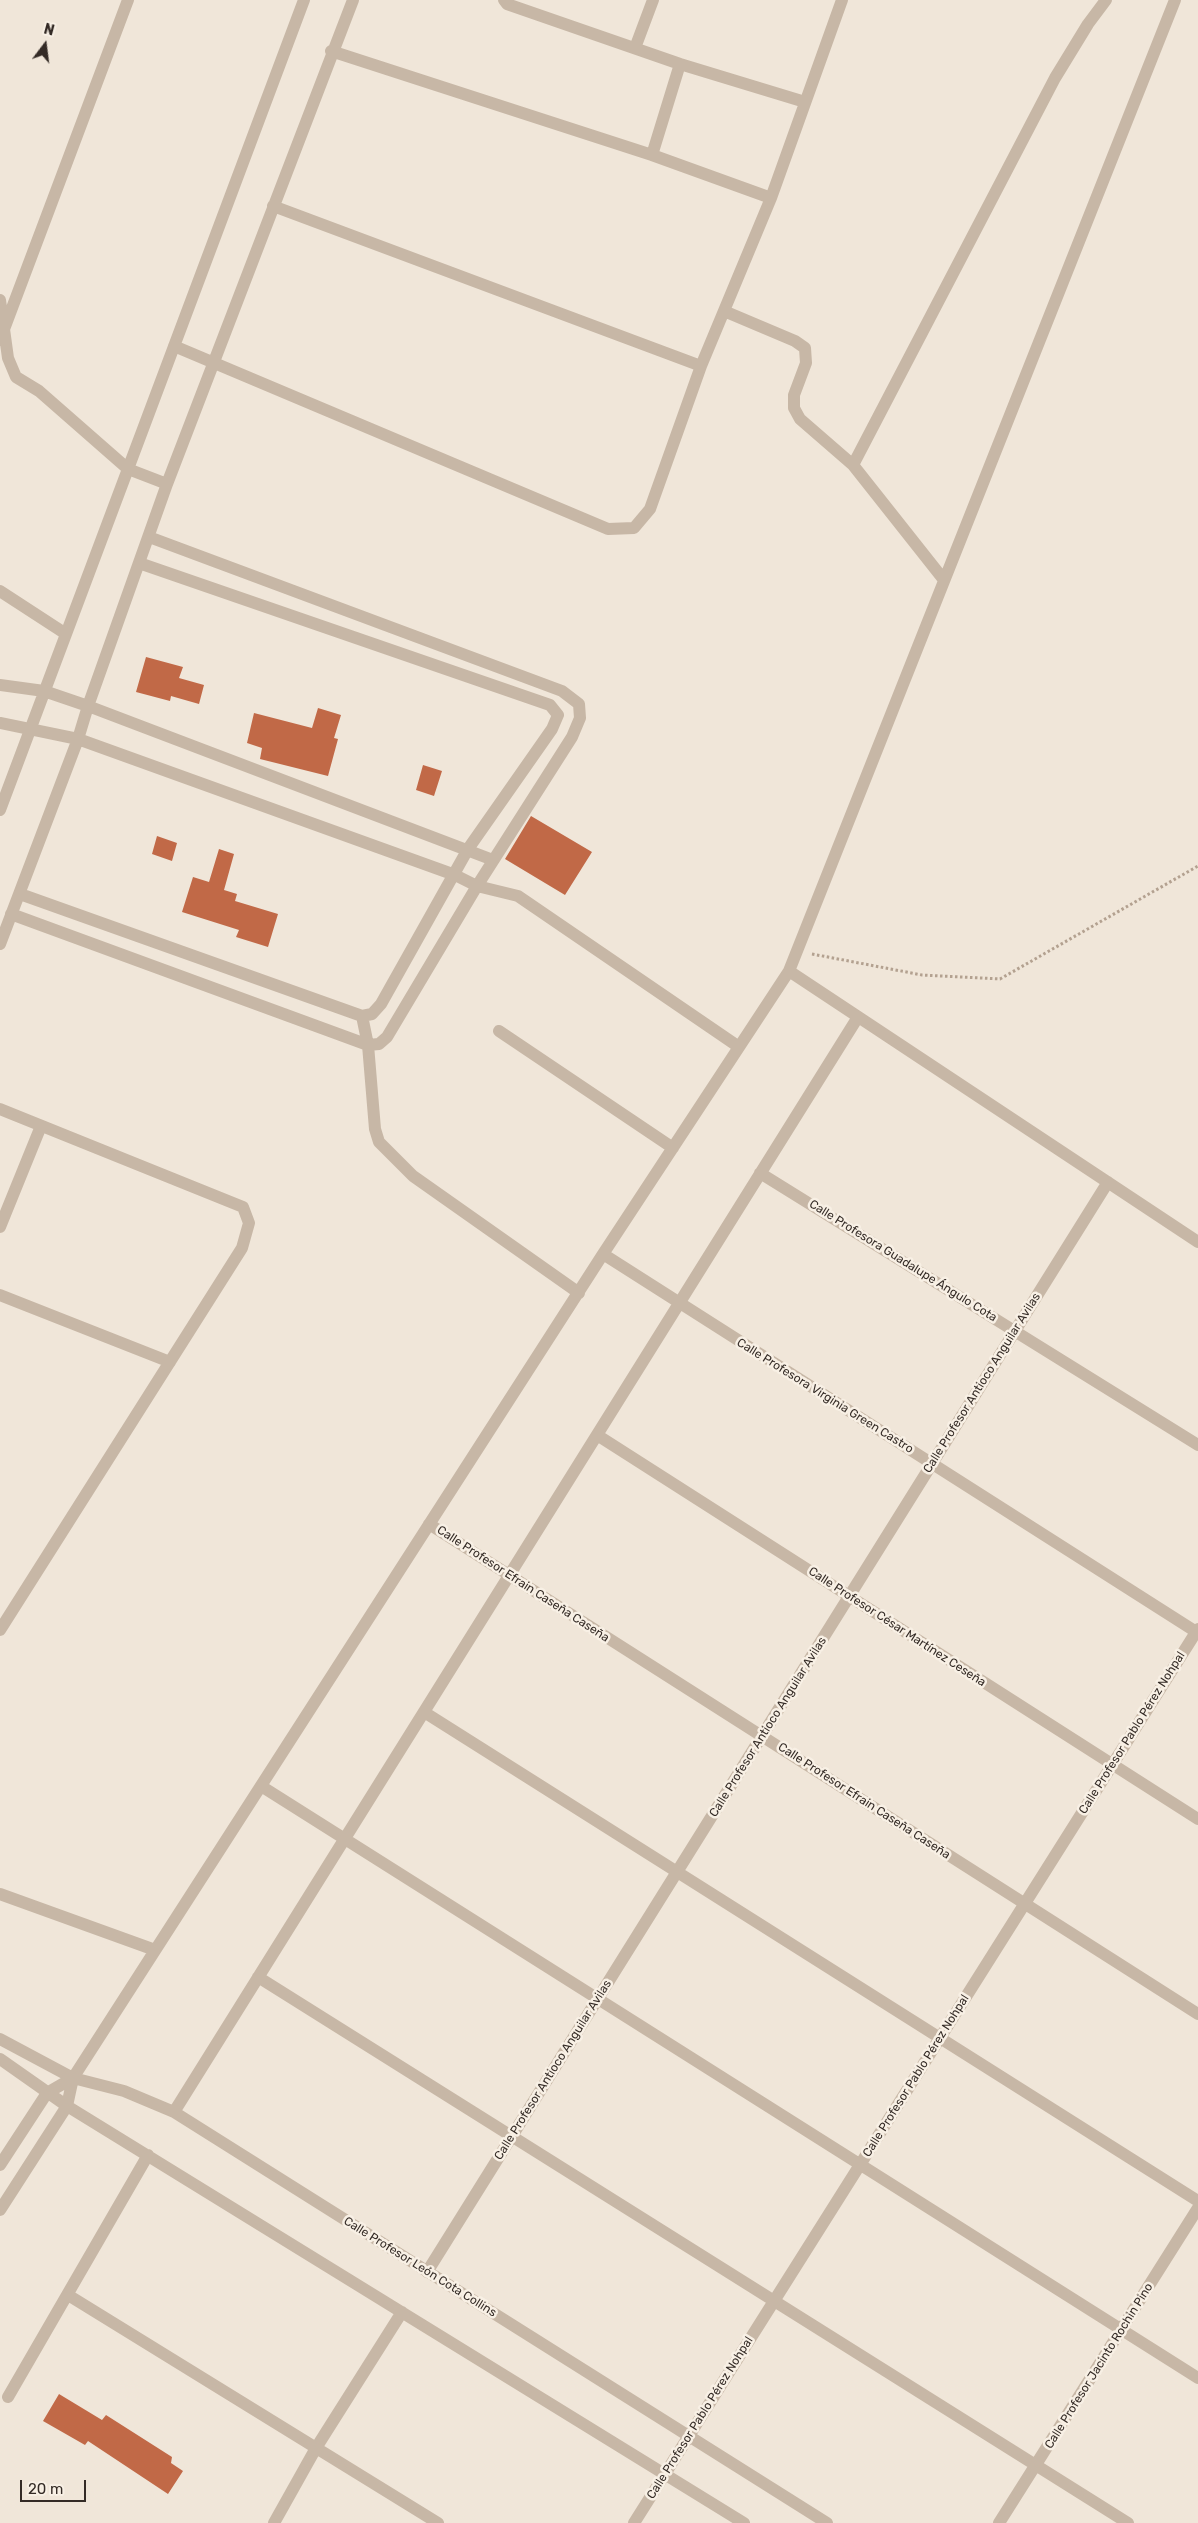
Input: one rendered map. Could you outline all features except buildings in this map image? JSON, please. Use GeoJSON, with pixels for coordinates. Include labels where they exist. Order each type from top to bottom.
{"type":"FeatureCollection","features":[{"type":"Feature","properties":{"kind":"street"},"geometry":{"type":"LineString","coordinates":[[0,340],[128,0]]}},
{"type":"Feature","properties":{"kind":"street"},"geometry":{"type":"LineString","coordinates":[[0,810],[304,0]]}},
{"type":"Feature","properties":{"kind":"street"},"geometry":{"type":"LineString","coordinates":[[0,944],[78,739],[167,484],[352,0]]}},
{"type":"Feature","properties":{"kind":"street"},"geometry":{"type":"LineString","coordinates":[[504,0],[507,4],[680,64],[805,102]]}},
{"type":"Feature","properties":{"kind":"street"},"geometry":{"type":"LineString","coordinates":[[635,48],[653,0]]}},
{"type":"Feature","properties":{"kind":"street"},"geometry":{"type":"LineString","coordinates":[[174,346],[608,529],[634,528],[650,509],[701,366],[771,198],[842,0]]}},
{"type":"Feature","properties":{"kind":"street"},"geometry":{"type":"LineString","coordinates":[[854,465],[1055,78],[1088,24],[1106,0]]}},
{"type":"Feature","properties":{"kind":"street"},"geometry":{"type":"LineString","coordinates":[[0,2210],[67,2106],[73,2078],[603,1254],[789,971],[1175,0]]}},
{"type":"Feature","properties":{"kind":"street"},"geometry":{"type":"LineString","coordinates":[[331,51],[652,155],[771,198]]}},
{"type":"Feature","properties":{"kind":"street"},"geometry":{"type":"LineString","coordinates":[[652,155],[680,64]]}},
{"type":"Feature","properties":{"kind":"street"},"geometry":{"type":"LineString","coordinates":[[273,206],[701,366]]}},
{"type":"Feature","properties":{"kind":"street"},"geometry":{"type":"LineString","coordinates":[[0,300],[8,358],[16,377],[39,391],[128,469],[167,484]]}},
{"type":"Feature","properties":{"kind":"street"},"geometry":{"type":"LineString","coordinates":[[724,311],[795,341],[805,348],[806,363],[794,395],[794,408],[800,419],[854,465],[944,580]]}},
{"type":"Feature","properties":{"kind":"street"},"geometry":{"type":"LineString","coordinates":[[11,914],[368,1046],[379,1044],[387,1037],[493,860],[572,737],[580,718],[579,704],[562,691],[148,537]]}},
{"type":"Feature","properties":{"kind":"street"},"geometry":{"type":"LineString","coordinates":[[20,894],[362,1016],[372,1014],[380,1004],[455,875],[468,849],[552,729],[558,715],[550,705],[139,563]]}},
{"type":"Feature","properties":{"kind":"street"},"geometry":{"type":"LineString","coordinates":[[0,591],[66,634]]}},
{"type":"Feature","properties":{"kind":"street"},"geometry":{"type":"LineString","coordinates":[[0,685],[44,692],[88,706],[493,860]]}},
{"type":"Feature","properties":{"kind":"street"},"geometry":{"type":"LineString","coordinates":[[0,723],[78,739],[455,875],[477,886],[518,896],[739,1047]]}},
{"type":"Feature","properties":{"kind":"street"},"geometry":{"type":"LineString","coordinates":[[789,971],[1198,1242]]}},
{"type":"Feature","properties":{"kind":"street"},"geometry":{"type":"LineString","coordinates":[[362,1016],[368,1046],[376,1129],[379,1142],[413,1176],[579,1293]]}},
{"type":"Feature","properties":{"kind":"street"},"geometry":{"type":"LineString","coordinates":[[174,2112],[858,1017]]}},
{"type":"Feature","properties":{"kind":"street"},"geometry":{"type":"LineString","coordinates":[[499,1031],[673,1148]]}},
{"type":"Feature","properties":{"kind":"street"},"geometry":{"type":"LineString","coordinates":[[0,1109],[243,1207],[249,1223],[242,1248],[0,1630]]}},
{"type":"Feature","properties":{"kind":"street"},"geometry":{"type":"LineString","coordinates":[[0,1227],[41,1126]]}},
{"type":"Feature","properties":{"kind":"street","name":"Calle Profesora Guadalupe Ángulo Cota"},"geometry":{"type":"LineString","coordinates":[[760,1173],[1198,1445]]}},
{"type":"Feature","properties":{"kind":"street","name":"Calle Profesor Antioco Anguilar Avilas"},"geometry":{"type":"LineString","coordinates":[[428,2272],[1108,1182]]}},
{"type":"Feature","properties":{"kind":"street","name":"Calle Profesora Virginia Green Castro"},"geometry":{"type":"LineString","coordinates":[[603,1254],[1197,1631]]}},
{"type":"Feature","properties":{"kind":"street"},"geometry":{"type":"LineString","coordinates":[[0,1294],[170,1362]]}},
{"type":"Feature","properties":{"kind":"street","name":"Calle Profesor César Martínez Ceseña"},"geometry":{"type":"LineString","coordinates":[[596,1435],[1198,1819]]}},
{"type":"Feature","properties":{"kind":"street","name":"Calle Profesor Efrain Caseña Caseña"},"geometry":{"type":"LineString","coordinates":[[430,1524],[1198,2014]]}},
{"type":"Feature","properties":{"kind":"street","name":"Calle Profesor Pablo Pérez Nohpal"},"geometry":{"type":"LineString","coordinates":[[634,2523],[1197,1631]]}},
{"type":"Feature","properties":{"kind":"street"},"geometry":{"type":"LineString","coordinates":[[424,1712],[1198,2201]]}},
{"type":"Feature","properties":{"kind":"street"},"geometry":{"type":"LineString","coordinates":[[261,1786],[1198,2378]]}},
{"type":"Feature","properties":{"kind":"street"},"geometry":{"type":"LineString","coordinates":[[0,1894],[155,1950]]}},
{"type":"Feature","properties":{"kind":"street"},"geometry":{"type":"LineString","coordinates":[[258,1977],[1128,2523]]}},
{"type":"Feature","properties":{"kind":"street","name":"Calle Profesor León Cota Collins"},"geometry":{"type":"LineString","coordinates":[[0,2039],[73,2078],[124,2091],[174,2112],[827,2523]]}},
{"type":"Feature","properties":{"kind":"street"},"geometry":{"type":"LineString","coordinates":[[0,2059],[67,2106],[744,2523]]}},
{"type":"Feature","properties":{"kind":"street"},"geometry":{"type":"LineString","coordinates":[[0,2165],[47,2093],[73,2078]]}},
{"type":"Feature","properties":{"kind":"street"},"geometry":{"type":"LineString","coordinates":[[8,2397],[148,2155]]}},
{"type":"Feature","properties":{"kind":"street","name":"Calle Profesor Jacinto Rochin Pino"},"geometry":{"type":"LineString","coordinates":[[999,2523],[1198,2208]]}},
{"type":"Feature","properties":{"kind":"street"},"geometry":{"type":"LineString","coordinates":[[68,2294],[438,2523]]}},
{"type":"Feature","properties":{"kind":"street"},"geometry":{"type":"LineString","coordinates":[[274,2523],[316,2448],[402,2312]]}},
{"type":"Feature","properties":{"kind":"path"},"geometry":{"type":"LineString","coordinates":[[797,951],[922,974],[1000,980],[1198,866]]}}]}
